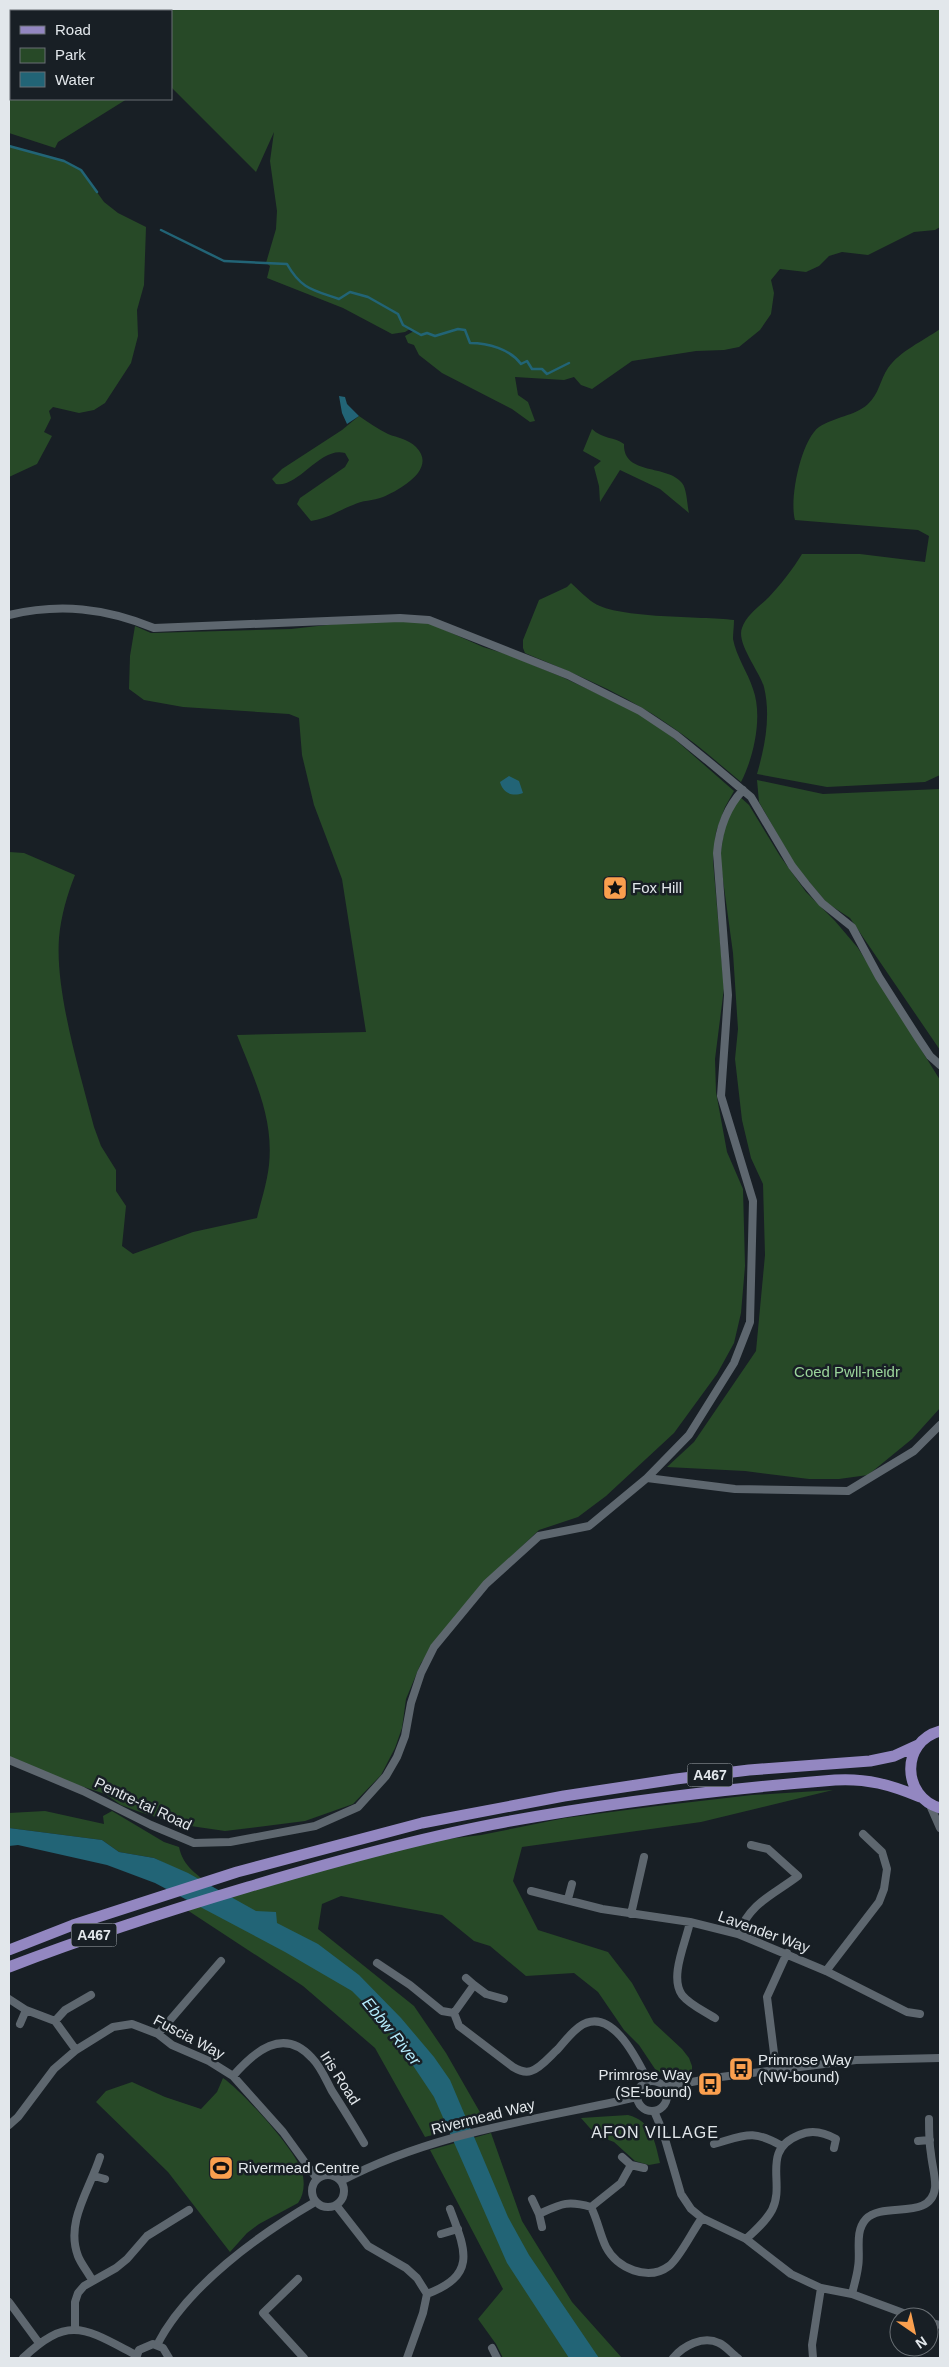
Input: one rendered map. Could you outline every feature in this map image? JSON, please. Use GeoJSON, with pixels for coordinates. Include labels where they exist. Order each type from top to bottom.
{"type":"FeatureCollection","features":[{"type":"Feature","properties":{"kind":"main road"},"geometry":{"type":"LineString","coordinates":[[940,1731],[927,1737],[918,1745],[912,1756],[910,1775],[913,1785],[924,1800],[940,1808]]}},
{"type":"Feature","properties":{"kind":"main road","name":"A467"},"geometry":{"type":"LineString","coordinates":[[9,1950],[72,1925],[162,1896],[238,1872],[357,1839],[500,1807],[749,1770],[870,1761],[894,1756],[918,1745]]}},
{"type":"Feature","properties":{"kind":"main road","name":"A467"},"geometry":{"type":"LineString","coordinates":[[9,1967],[90,1936],[182,1906],[398,1845],[503,1822],[655,1798],[750,1787],[857,1779],[878,1781],[924,1800]]}},
{"type":"Feature","properties":{"kind":"street"},"geometry":{"type":"LineString","coordinates":[[9,615],[36,609],[66,607],[131,618],[154,628],[400,618],[429,620],[568,674],[640,711],[676,735],[751,796],[792,866],[822,903],[852,927],[918,1038],[930,1056],[940,1065]]}},
{"type":"Feature","properties":{"kind":"street","name":"Pentre-tai Road"},"geometry":{"type":"LineString","coordinates":[[9,1760],[83,1791],[151,1825],[194,1843],[230,1842],[315,1826],[358,1807],[386,1776],[397,1757],[405,1736],[411,1703],[434,1648],[486,1584],[539,1536],[589,1526],[647,1478],[689,1435],[734,1363],[750,1322],[753,1201],[721,1096],[728,995],[717,853],[718,833],[727,812],[742,790]]}},
{"type":"Feature","properties":{"kind":"street"},"geometry":{"type":"LineString","coordinates":[[647,1478],[735,1489],[848,1491],[914,1451],[940,1425]]}},
{"type":"Feature","properties":{"kind":"street"},"geometry":{"type":"LineString","coordinates":[[924,1800],[940,1828]]}},
{"type":"Feature","properties":{"kind":"street"},"geometry":{"type":"LineString","coordinates":[[826,1971],[879,1902],[884,1889],[887,1869],[882,1852],[863,1834]]}},
{"type":"Feature","properties":{"kind":"street"},"geometry":{"type":"LineString","coordinates":[[738,1934],[751,1910],[798,1876],[768,1849],[751,1845]]}},
{"type":"Feature","properties":{"kind":"street"},"geometry":{"type":"LineString","coordinates":[[631,1914],[644,1857]]}},
{"type":"Feature","properties":{"kind":"street"},"geometry":{"type":"LineString","coordinates":[[568,1899],[572,1884]]}},
{"type":"Feature","properties":{"kind":"street","name":"Lavender Way"},"geometry":{"type":"LineString","coordinates":[[531,1892],[631,1914],[690,1922],[738,1934],[826,1971],[907,2012],[920,2014]]}},
{"type":"Feature","properties":{"kind":"street"},"geometry":{"type":"LineString","coordinates":[[690,1922],[678,1965],[678,1986],[687,2000],[714,2018]]}},
{"type":"Feature","properties":{"kind":"street"},"geometry":{"type":"LineString","coordinates":[[776,2070],[767,1997],[786,1953]]}},
{"type":"Feature","properties":{"kind":"street"},"geometry":{"type":"LineString","coordinates":[[158,2034],[221,1961]]}},
{"type":"Feature","properties":{"kind":"street"},"geometry":{"type":"LineString","coordinates":[[377,1963],[410,1985],[442,2011],[454,2013]]}},
{"type":"Feature","properties":{"kind":"street"},"geometry":{"type":"LineString","coordinates":[[466,1978],[486,1994],[504,1999]]}},
{"type":"Feature","properties":{"kind":"street"},"geometry":{"type":"LineString","coordinates":[[454,2013],[474,1985]]}},
{"type":"Feature","properties":{"kind":"street"},"geometry":{"type":"LineString","coordinates":[[55,2021],[65,2010],[91,1995]]}},
{"type":"Feature","properties":{"kind":"street"},"geometry":{"type":"LineString","coordinates":[[9,1999],[26,2010],[55,2021],[76,2050]]}},
{"type":"Feature","properties":{"kind":"street"},"geometry":{"type":"LineString","coordinates":[[20,2024],[26,2010]]}},
{"type":"Feature","properties":{"kind":"street"},"geometry":{"type":"LineString","coordinates":[[454,2013],[459,2026],[521,2071],[532,2071],[544,2063],[580,2026],[596,2022],[607,2024],[633,2051],[648,2081]]}},
{"type":"Feature","properties":{"kind":"street","name":"Fuscia Way"},"geometry":{"type":"LineString","coordinates":[[9,2125],[18,2117],[54,2069],[76,2050],[113,2027],[132,2024],[158,2034],[172,2044],[209,2061],[233,2076],[283,2132],[317,2179]]}},
{"type":"Feature","properties":{"kind":"street","name":"Iris Road"},"geometry":{"type":"LineString","coordinates":[[233,2076],[252,2055],[262,2049],[284,2044],[298,2047],[312,2057],[321,2070],[364,2143]]}},
{"type":"Feature","properties":{"kind":"street"},"geometry":{"type":"LineString","coordinates":[[665,2087],[667,2101],[660,2109],[654,2111],[644,2108],[638,2103],[637,2097],[640,2087],[648,2081],[658,2082],[665,2087],[856,2060],[940,2058]]}},
{"type":"Feature","properties":{"kind":"street","name":"Rivermead Way"},"geometry":{"type":"LineString","coordinates":[[341,2181],[385,2160],[437,2141],[494,2126],[637,2097]]}},
{"type":"Feature","properties":{"kind":"street"},"geometry":{"type":"LineString","coordinates":[[654,2111],[663,2132],[681,2194],[691,2209],[702,2218],[746,2239],[791,2274],[821,2288],[852,2294],[889,2308]]}},
{"type":"Feature","properties":{"kind":"street"},"geometry":{"type":"LineString","coordinates":[[852,2294],[859,2266],[858,2248],[860,2231],[866,2219],[872,2215],[889,2210],[919,2208],[931,2200],[935,2189],[929,2119]]}},
{"type":"Feature","properties":{"kind":"street"},"geometry":{"type":"LineString","coordinates":[[746,2239],[761,2225],[772,2209],[777,2194],[776,2159],[782,2146],[790,2138],[806,2132],[826,2132],[836,2139],[834,2148]]}},
{"type":"Feature","properties":{"kind":"street"},"geometry":{"type":"LineString","coordinates":[[714,2144],[752,2134],[765,2136],[782,2146]]}},
{"type":"Feature","properties":{"kind":"street"},"geometry":{"type":"LineString","coordinates":[[918,2141],[930,2140]]}},
{"type":"Feature","properties":{"kind":"street"},"geometry":{"type":"LineString","coordinates":[[622,2157],[631,2165],[644,2168]]}},
{"type":"Feature","properties":{"kind":"street"},"geometry":{"type":"LineString","coordinates":[[92,2280],[78,2256],[74,2234],[77,2212],[94,2176],[100,2158]]}},
{"type":"Feature","properties":{"kind":"street"},"geometry":{"type":"LineString","coordinates":[[591,2207],[621,2183],[631,2165]]}},
{"type":"Feature","properties":{"kind":"street"},"geometry":{"type":"LineString","coordinates":[[328,2174],[341,2181],[344,2194],[336,2205],[327,2207],[316,2202],[312,2192],[317,2179],[328,2174]]}},
{"type":"Feature","properties":{"kind":"street"},"geometry":{"type":"LineString","coordinates":[[94,2176],[105,2179]]}},
{"type":"Feature","properties":{"kind":"street"},"geometry":{"type":"LineString","coordinates":[[532,2199],[539,2214],[542,2227]]}},
{"type":"Feature","properties":{"kind":"street"},"geometry":{"type":"LineString","coordinates":[[157,2345],[167,2326],[186,2304],[242,2250],[278,2224],[316,2202]]}},
{"type":"Feature","properties":{"kind":"street"},"geometry":{"type":"LineString","coordinates":[[539,2214],[568,2202],[591,2207],[599,2222],[606,2247],[612,2256],[634,2272],[657,2272],[669,2266],[702,2218]]}},
{"type":"Feature","properties":{"kind":"street"},"geometry":{"type":"LineString","coordinates":[[336,2205],[368,2246],[406,2268],[417,2278],[427,2294],[423,2313],[406,2358]]}},
{"type":"Feature","properties":{"kind":"street"},"geometry":{"type":"LineString","coordinates":[[427,2294],[445,2287],[459,2274],[464,2259],[458,2229],[450,2209]]}},
{"type":"Feature","properties":{"kind":"street"},"geometry":{"type":"LineString","coordinates":[[75,2329],[75,2302],[78,2292],[92,2280],[116,2268],[127,2259],[147,2236],[189,2210]]}},
{"type":"Feature","properties":{"kind":"street"},"geometry":{"type":"LineString","coordinates":[[442,2234],[458,2229]]}},
{"type":"Feature","properties":{"kind":"street"},"geometry":{"type":"LineString","coordinates":[[298,2279],[263,2313],[304,2358]]}},
{"type":"Feature","properties":{"kind":"street"},"geometry":{"type":"LineString","coordinates":[[813,2358],[812,2344],[821,2288]]}},
{"type":"Feature","properties":{"kind":"street"},"geometry":{"type":"LineString","coordinates":[[9,2302],[39,2343]]}},
{"type":"Feature","properties":{"kind":"street"},"geometry":{"type":"LineString","coordinates":[[23,2358],[39,2343],[55,2334],[75,2329],[98,2335],[136,2356],[144,2346],[157,2345],[166,2351],[169,2358]]}},
{"type":"Feature","properties":{"kind":"street"},"geometry":{"type":"LineString","coordinates":[[672,2358],[686,2346],[697,2342],[709,2341],[719,2343],[738,2358]]}},
{"type":"Feature","properties":{"kind":"green space"},"geometry":{"type":"Polygon","coordinates":[[[940,9],[940,227],[935,230],[914,232],[868,255],[842,252],[829,256],[819,266],[806,272],[780,269],[771,280],[774,293],[771,314],[760,330],[739,347],[724,350],[696,351],[632,361],[592,389],[581,385],[574,377],[564,380],[515,377],[518,395],[528,402],[535,421],[530,422],[512,409],[442,373],[419,355],[414,345],[408,343],[405,336],[414,331],[410,329],[405,332],[392,334],[343,308],[267,278],[270,266],[266,263],[276,229],[277,211],[270,161],[274,132],[256,172],[172,88],[172,10],[16,10],[940,9]]]}},
{"type":"Feature","properties":{"kind":"green space"},"geometry":{"type":"Polygon","coordinates":[[[9,16],[10,100],[125,100],[58,142],[55,148],[9,133],[9,16]]]}},
{"type":"Feature","properties":{"kind":"green space"},"geometry":{"type":"Polygon","coordinates":[[[9,146],[64,161],[81,170],[104,202],[118,213],[146,227],[144,285],[137,310],[138,336],[131,363],[105,403],[94,410],[79,413],[53,407],[49,411],[51,418],[44,432],[52,436],[37,464],[9,477],[9,146]]]}},
{"type":"Feature","properties":{"kind":"green space"},"geometry":{"type":"Polygon","coordinates":[[[940,329],[940,775],[925,782],[827,787],[757,774],[765,742],[767,709],[762,681],[742,641],[741,634],[744,623],[778,587],[802,554],[860,554],[925,562],[929,536],[918,530],[795,520],[795,485],[807,444],[819,427],[857,411],[868,404],[875,396],[885,373],[893,362],[905,351],[940,329]]]}},
{"type":"Feature","properties":{"kind":"green space"},"geometry":{"type":"Polygon","coordinates":[[[359,416],[384,432],[413,444],[422,455],[419,471],[406,484],[383,497],[356,503],[329,516],[311,521],[297,504],[300,498],[345,467],[349,460],[345,453],[336,452],[327,455],[285,484],[276,484],[272,479],[282,469],[342,430],[359,416]]]}},
{"type":"Feature","properties":{"kind":"green space"},"geometry":{"type":"Polygon","coordinates":[[[592,429],[600,435],[624,444],[626,454],[631,461],[638,465],[666,473],[682,483],[686,493],[689,513],[660,489],[620,470],[600,502],[599,486],[594,467],[601,461],[583,451],[592,429]]]}},
{"type":"Feature","properties":{"kind":"green space"},"geometry":{"type":"Polygon","coordinates":[[[571,583],[594,603],[622,612],[734,620],[733,639],[753,689],[757,711],[756,736],[750,761],[741,782],[688,738],[652,714],[599,685],[525,653],[523,640],[539,600],[567,587],[571,583]]]}},
{"type":"Feature","properties":{"kind":"green space"},"geometry":{"type":"Polygon","coordinates":[[[404,621],[429,623],[483,647],[509,655],[562,677],[639,713],[670,735],[734,791],[725,807],[716,832],[713,861],[724,988],[715,1059],[716,1092],[727,1152],[743,1189],[745,1266],[741,1313],[734,1343],[717,1374],[674,1433],[606,1496],[578,1517],[539,1530],[478,1588],[421,1663],[406,1699],[402,1728],[395,1748],[381,1775],[353,1804],[305,1821],[225,1831],[177,1824],[121,1805],[105,1794],[63,1780],[9,1757],[9,852],[24,853],[75,875],[69,890],[60,930],[59,959],[61,983],[70,1032],[94,1127],[101,1146],[116,1170],[116,1191],[126,1206],[122,1246],[133,1254],[193,1232],[257,1218],[269,1165],[270,1147],[266,1114],[237,1035],[366,1032],[342,879],[314,805],[302,755],[299,718],[289,714],[183,707],[144,700],[129,689],[130,656],[135,626],[151,633],[291,629],[354,622],[404,621]]]}},
{"type":"Feature","properties":{"kind":"green space"},"geometry":{"type":"Polygon","coordinates":[[[757,780],[823,794],[940,789],[940,1050],[850,918],[827,903],[795,865],[759,802],[757,780]]]}},
{"type":"Feature","properties":{"kind":"green space","name":"Coed Pwll-neidr"},"geometry":{"type":"Polygon","coordinates":[[[739,796],[749,805],[780,856],[806,892],[835,921],[858,948],[940,1080],[940,1408],[912,1439],[868,1475],[839,1479],[809,1479],[745,1471],[667,1467],[694,1442],[756,1351],[765,1255],[763,1184],[751,1158],[742,1120],[735,1059],[738,1029],[733,953],[720,858],[725,824],[739,796]]]}},
{"type":"Feature","properties":{"kind":"green space"},"geometry":{"type":"Polygon","coordinates":[[[833,1790],[701,1822],[522,1847],[513,1881],[538,1930],[608,1952],[632,1983],[654,2023],[689,2058],[692,2073],[663,2074],[655,2069],[639,2045],[624,2030],[598,1992],[574,1973],[526,1976],[490,1946],[474,1941],[442,1915],[341,1896],[322,1904],[318,1929],[414,2006],[446,2053],[485,2121],[425,2137],[375,2048],[303,1986],[181,1906],[398,1845],[481,1835],[565,1818],[657,1806],[752,1795],[833,1790]]]}},
{"type":"Feature","properties":{"kind":"green space"},"geometry":{"type":"Polygon","coordinates":[[[45,1811],[104,1824],[103,1816],[112,1811],[164,1842],[179,1847],[188,1865],[213,1887],[154,1858],[119,1852],[102,1840],[9,1828],[9,1813],[45,1811]]]}},
{"type":"Feature","properties":{"kind":"green space"},"geometry":{"type":"Polygon","coordinates":[[[223,2078],[242,2095],[278,2134],[296,2159],[304,2182],[302,2195],[298,2203],[259,2224],[247,2233],[230,2252],[168,2172],[96,2102],[106,2091],[132,2082],[165,2097],[201,2109],[217,2092],[223,2078]]]}},
{"type":"Feature","properties":{"kind":"green space"},"geometry":{"type":"Polygon","coordinates":[[[628,2115],[642,2122],[651,2133],[660,2163],[649,2165],[635,2161],[614,2142],[596,2135],[581,2118],[628,2115]]]}},
{"type":"Feature","properties":{"kind":"green space"},"geometry":{"type":"Polygon","coordinates":[[[491,2133],[522,2221],[572,2302],[622,2358],[503,2358],[496,2344],[478,2319],[503,2289],[430,2150],[491,2133]]]}},
{"type":"Feature","properties":{"kind":"water"},"geometry":{"type":"Polygon","coordinates":[[[339,396],[345,397],[347,404],[359,416],[347,424],[342,413],[339,396]]]}},
{"type":"Feature","properties":{"kind":"water"},"geometry":{"type":"Polygon","coordinates":[[[509,776],[519,781],[523,793],[512,794],[503,789],[500,782],[509,776]]]}},
{"type":"Feature","properties":{"kind":"water","name":"Ebbw River"},"geometry":{"type":"Polygon","coordinates":[[[9,1828],[102,1840],[119,1852],[154,1858],[188,1873],[256,1911],[276,1912],[277,1923],[318,1944],[359,1975],[401,2018],[434,2057],[450,2080],[508,2217],[529,2255],[599,2358],[569,2358],[507,2263],[434,2097],[376,2015],[352,1991],[285,1952],[155,1883],[107,1865],[18,1845],[9,1846],[9,1828]]]}},
{"type":"Feature","properties":{"kind":"waterway"},"geometry":{"type":"LineString","coordinates":[[9,146],[64,161],[81,170],[97,192]]}},
{"type":"Feature","properties":{"kind":"waterway"},"geometry":{"type":"LineString","coordinates":[[161,230],[224,261],[287,264],[297,279],[309,288],[339,299],[350,292],[368,297],[398,314],[403,325],[421,335],[427,333],[435,336],[458,329],[465,330],[470,343],[498,348],[511,354],[521,364],[527,361],[532,369],[542,369],[547,374],[569,363]]}},
{"type":"Feature","properties":{"kind":"place","name":"Fox Hill"},"geometry":{"type":"Point","coordinates":[615,888]}},
{"type":"Feature","properties":{"kind":"place","name":"Primrose Way (NW-bound)"},"geometry":{"type":"Point","coordinates":[741,2069]}},
{"type":"Feature","properties":{"kind":"place","name":"Primrose Way (SE-bound)"},"geometry":{"type":"Point","coordinates":[710,2084]}},
{"type":"Feature","properties":{"kind":"place","name":"Rivermead Centre"},"geometry":{"type":"Point","coordinates":[221,2168]}},
{"type":"Feature","properties":{"kind":"district","name":"AFON VILLAGE"},"geometry":{"type":"Point","coordinates":[655,2132]}}]}
